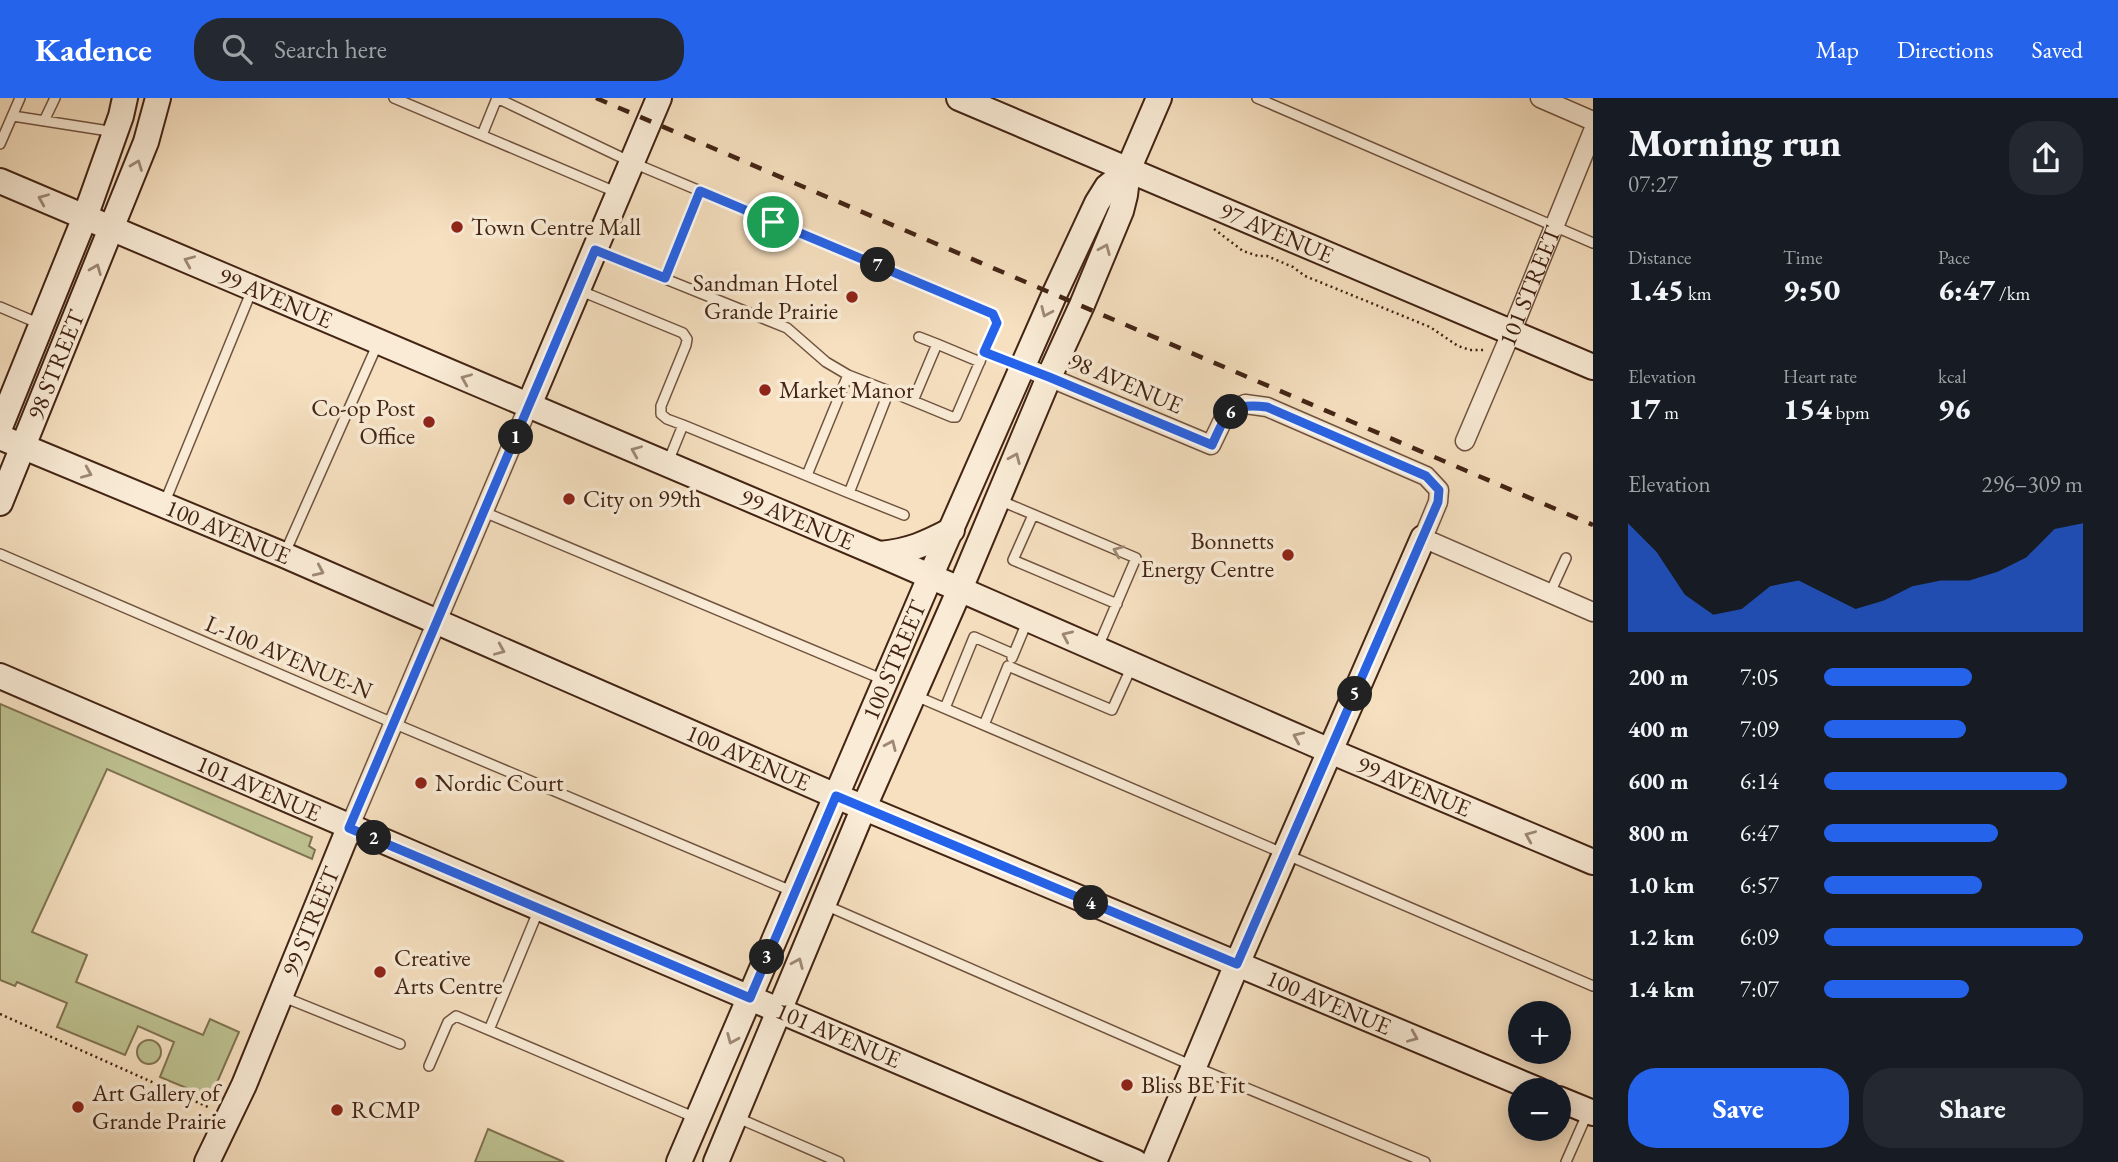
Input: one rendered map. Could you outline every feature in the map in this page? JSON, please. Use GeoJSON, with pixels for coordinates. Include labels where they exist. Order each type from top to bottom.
{"type":"FeatureCollection","features":[{"type":"Feature","properties":{"kind":"main road","name":"98 STREET"},"geometry":{"type":"LineString","coordinates":[[0,427],[85,217],[125,98]]}},
{"type":"Feature","properties":{"kind":"main road","name":"98 STREET"},"geometry":{"type":"LineString","coordinates":[[0,503],[146,142],[158,98]]}},
{"type":"Feature","properties":{"kind":"main road","name":"99 STREET"},"geometry":{"type":"LineString","coordinates":[[529,405],[659,98]]}},
{"type":"Feature","properties":{"kind":"main road","name":"97 AVENUE"},"geometry":{"type":"LineString","coordinates":[[959,98],[1593,367]]}},
{"type":"Feature","properties":{"kind":"main road","name":"100 STREET"},"geometry":{"type":"LineString","coordinates":[[716,1162],[864,807],[1121,211],[1128,170],[1159,98]]}},
{"type":"Feature","properties":{"kind":"main road","name":"100 STREET"},"geometry":{"type":"LineString","coordinates":[[680,1162],[1022,366],[1097,203],[1107,187],[1128,170]]}},
{"type":"Feature","properties":{"kind":"main road","name":"99 AVENUE"},"geometry":{"type":"LineString","coordinates":[[0,181],[879,554],[1330,751],[1593,862]]}},
{"type":"Feature","properties":{"kind":"main road","name":"100 AVENUE"},"geometry":{"type":"LineString","coordinates":[[0,437],[284,555],[836,796],[1509,1078]]}},
{"type":"Feature","properties":{"kind":"main road"},"geometry":{"type":"LineString","coordinates":[[879,554],[904,552],[952,530]]}},
{"type":"Feature","properties":{"kind":"main road"},"geometry":{"type":"LineString","coordinates":[[1154,1162],[1193,1066],[1423,538]]}},
{"type":"Feature","properties":{"kind":"main road","name":"101 AVENUE"},"geometry":{"type":"LineString","coordinates":[[0,676],[349,828],[918,1067],[1135,1162]]}},
{"type":"Feature","properties":{"kind":"main road","name":"99 STREET"},"geometry":{"type":"LineString","coordinates":[[207,1162],[244,1085],[349,828]]}},
{"type":"Feature","properties":{"kind":"main road"},"geometry":{"type":"LineString","coordinates":[[1571,1103],[1591,1110]]}},
{"type":"Feature","properties":{"kind":"street"},"geometry":{"type":"LineString","coordinates":[[1539,98],[1593,121]]}},
{"type":"Feature","properties":{"kind":"street","name":"101 STREET"},"geometry":{"type":"LineString","coordinates":[[1465,441],[1593,131]]}},
{"type":"Feature","properties":{"kind":"street","name":"98 AVENUE"},"geometry":{"type":"LineString","coordinates":[[1022,366],[1212,445],[1225,416],[1245,404],[1267,407],[1426,476],[1439,490],[1438,502],[1423,538]]}},
{"type":"Feature","properties":{"kind":"street","name":"99 STREET"},"geometry":{"type":"LineString","coordinates":[[349,828],[529,405]]}},
{"type":"Feature","properties":{"kind":"street"},"geometry":{"type":"LineString","coordinates":[[1423,538],[1593,612]]}},
{"type":"Feature","properties":{"kind":"lane"},"geometry":{"type":"LineString","coordinates":[[0,144],[3,128],[13,116],[20,98]]}},
{"type":"Feature","properties":{"kind":"lane"},"geometry":{"type":"LineString","coordinates":[[44,121],[55,98]]}},
{"type":"Feature","properties":{"kind":"lane"},"geometry":{"type":"LineString","coordinates":[[394,98],[619,193]]}},
{"type":"Feature","properties":{"kind":"lane"},"geometry":{"type":"LineString","coordinates":[[482,135],[497,98],[631,162],[993,314],[997,323],[956,417],[951,417],[848,375],[826,362],[787,328],[595,250]]}},
{"type":"Feature","properties":{"kind":"lane"},"geometry":{"type":"LineString","coordinates":[[1257,98],[1593,243]]}},
{"type":"Feature","properties":{"kind":"lane"},"geometry":{"type":"LineString","coordinates":[[13,116],[115,132]]}},
{"type":"Feature","properties":{"kind":"lane"},"geometry":{"type":"LineString","coordinates":[[665,278],[700,191]]}},
{"type":"Feature","properties":{"kind":"lane"},"geometry":{"type":"LineString","coordinates":[[164,505],[252,288]]}},
{"type":"Feature","properties":{"kind":"lane"},"geometry":{"type":"LineString","coordinates":[[578,289],[683,333],[687,345],[661,406],[661,414],[667,419],[904,515]]}},
{"type":"Feature","properties":{"kind":"lane"},"geometry":{"type":"LineString","coordinates":[[0,307],[41,325]]}},
{"type":"Feature","properties":{"kind":"lane"},"geometry":{"type":"LineString","coordinates":[[919,337],[980,362]]}},
{"type":"Feature","properties":{"kind":"lane"},"geometry":{"type":"LineString","coordinates":[[284,555],[378,342]]}},
{"type":"Feature","properties":{"kind":"lane"},"geometry":{"type":"LineString","coordinates":[[914,401],[937,344]]}},
{"type":"Feature","properties":{"kind":"lane"},"geometry":{"type":"LineString","coordinates":[[984,352],[1022,366]]}},
{"type":"Feature","properties":{"kind":"lane"},"geometry":{"type":"LineString","coordinates":[[807,475],[848,375]]}},
{"type":"Feature","properties":{"kind":"lane"},"geometry":{"type":"LineString","coordinates":[[849,493],[889,391]]}},
{"type":"Feature","properties":{"kind":"lane"},"geometry":{"type":"LineString","coordinates":[[667,464],[683,425]]}},
{"type":"Feature","properties":{"kind":"lane"},"geometry":{"type":"LineString","coordinates":[[997,499],[1136,558],[1098,649]]}},
{"type":"Feature","properties":{"kind":"lane"},"geometry":{"type":"LineString","coordinates":[[484,512],[886,680]]}},
{"type":"Feature","properties":{"kind":"lane"},"geometry":{"type":"LineString","coordinates":[[1032,515],[1013,560],[1117,604]]}},
{"type":"Feature","properties":{"kind":"lane","name":"L-100 AVENUE-N"},"geometry":{"type":"LineString","coordinates":[[0,554],[795,892]]}},
{"type":"Feature","properties":{"kind":"lane"},"geometry":{"type":"LineString","coordinates":[[1550,593],[1566,558]]}},
{"type":"Feature","properties":{"kind":"lane"},"geometry":{"type":"LineString","coordinates":[[984,725],[1028,619]]}},
{"type":"Feature","properties":{"kind":"lane"},"geometry":{"type":"LineString","coordinates":[[945,708],[974,637],[1013,654]]}},
{"type":"Feature","properties":{"kind":"lane"},"geometry":{"type":"LineString","coordinates":[[1008,666],[1112,709],[1133,664]]}},
{"type":"Feature","properties":{"kind":"lane"},"geometry":{"type":"LineString","coordinates":[[913,695],[1593,986]]}},
{"type":"Feature","properties":{"kind":"lane"},"geometry":{"type":"LineString","coordinates":[[823,905],[1193,1066],[1425,1162]]}},
{"type":"Feature","properties":{"kind":"lane"},"geometry":{"type":"LineString","coordinates":[[489,1030],[539,909]]}},
{"type":"Feature","properties":{"kind":"lane"},"geometry":{"type":"LineString","coordinates":[[281,996],[400,1044]]}},
{"type":"Feature","properties":{"kind":"lane"},"geometry":{"type":"LineString","coordinates":[[429,1066],[448,1022],[456,1016],[698,1119]]}},
{"type":"Feature","properties":{"kind":"lane"},"geometry":{"type":"LineString","coordinates":[[1566,1162],[1591,1110]]}},
{"type":"Feature","properties":{"kind":"lane"},"geometry":{"type":"LineString","coordinates":[[734,1117],[839,1162]]}},
{"type":"Feature","properties":{"kind":"path"},"geometry":{"type":"LineString","coordinates":[[1209,225],[1243,251],[1267,256],[1293,267],[1305,276],[1430,327],[1458,346],[1470,350],[1488,350]]}},
{"type":"Feature","properties":{"kind":"path"},"geometry":{"type":"LineString","coordinates":[[0,1014],[210,1109],[213,1102]]}},
{"type":"Feature","properties":{"kind":"green space"},"geometry":{"type":"Polygon","coordinates":[[[0,704],[312,837],[309,846],[315,850],[312,859],[107,769],[32,932],[87,955],[76,982],[203,1035],[210,1019],[239,1032],[212,1094],[205,1092],[203,1095],[160,1077],[174,1042],[138,1026],[125,1055],[57,1027],[67,1003],[17,982],[15,986],[0,980],[0,704]]]}},
{"type":"Feature","properties":{"kind":"green space"},"geometry":{"type":"Polygon","coordinates":[[[149,1040],[157,1044],[161,1052],[157,1060],[149,1064],[141,1060],[137,1052],[141,1044],[149,1040]]]}},
{"type":"Feature","properties":{"kind":"green space"},"geometry":{"type":"Polygon","coordinates":[[[488,1129],[564,1162],[475,1162],[488,1129]]]}},
{"type":"Feature","properties":{"kind":"railway"},"geometry":{"type":"LineString","coordinates":[[596,98],[1593,525]]}},
{"type":"Feature","properties":{"kind":"place","name":"Town Centre Mall"},"geometry":{"type":"Point","coordinates":[457,227]}},
{"type":"Feature","properties":{"kind":"place","name":"Sandman Hotel Grande Prairie"},"geometry":{"type":"Point","coordinates":[852,297]}},
{"type":"Feature","properties":{"kind":"place","name":"Market Manor"},"geometry":{"type":"Point","coordinates":[765,390]}},
{"type":"Feature","properties":{"kind":"place","name":"Co-op Post Office"},"geometry":{"type":"Point","coordinates":[429,422]}},
{"type":"Feature","properties":{"kind":"place","name":"City on 99th"},"geometry":{"type":"Point","coordinates":[569,499]}},
{"type":"Feature","properties":{"kind":"place","name":"Bonnetts Energy Centre"},"geometry":{"type":"Point","coordinates":[1288,555]}},
{"type":"Feature","properties":{"kind":"place","name":"Nordic Court"},"geometry":{"type":"Point","coordinates":[421,783]}},
{"type":"Feature","properties":{"kind":"place","name":"Creative Arts Centre"},"geometry":{"type":"Point","coordinates":[380,972]}},
{"type":"Feature","properties":{"kind":"place","name":"Bliss BE Fit"},"geometry":{"type":"Point","coordinates":[1127,1085]}},
{"type":"Feature","properties":{"kind":"place","name":"Art Gallery of Grande Prairie"},"geometry":{"type":"Point","coordinates":[78,1107]}},
{"type":"Feature","properties":{"kind":"place","name":"RCMP"},"geometry":{"type":"Point","coordinates":[337,1110]}},
{"type":"Feature","properties":{"kind":"route"},"geometry":{"type":"LineString","coordinates":[[700,191],[773,222],[993,314],[997,323],[984,352],[1212,445],[1225,416],[1245,404],[1267,407],[1426,476],[1439,490],[1438,502],[1237,964],[836,796],[750,998],[349,828],[595,250],[665,278],[700,191]]}}]}
